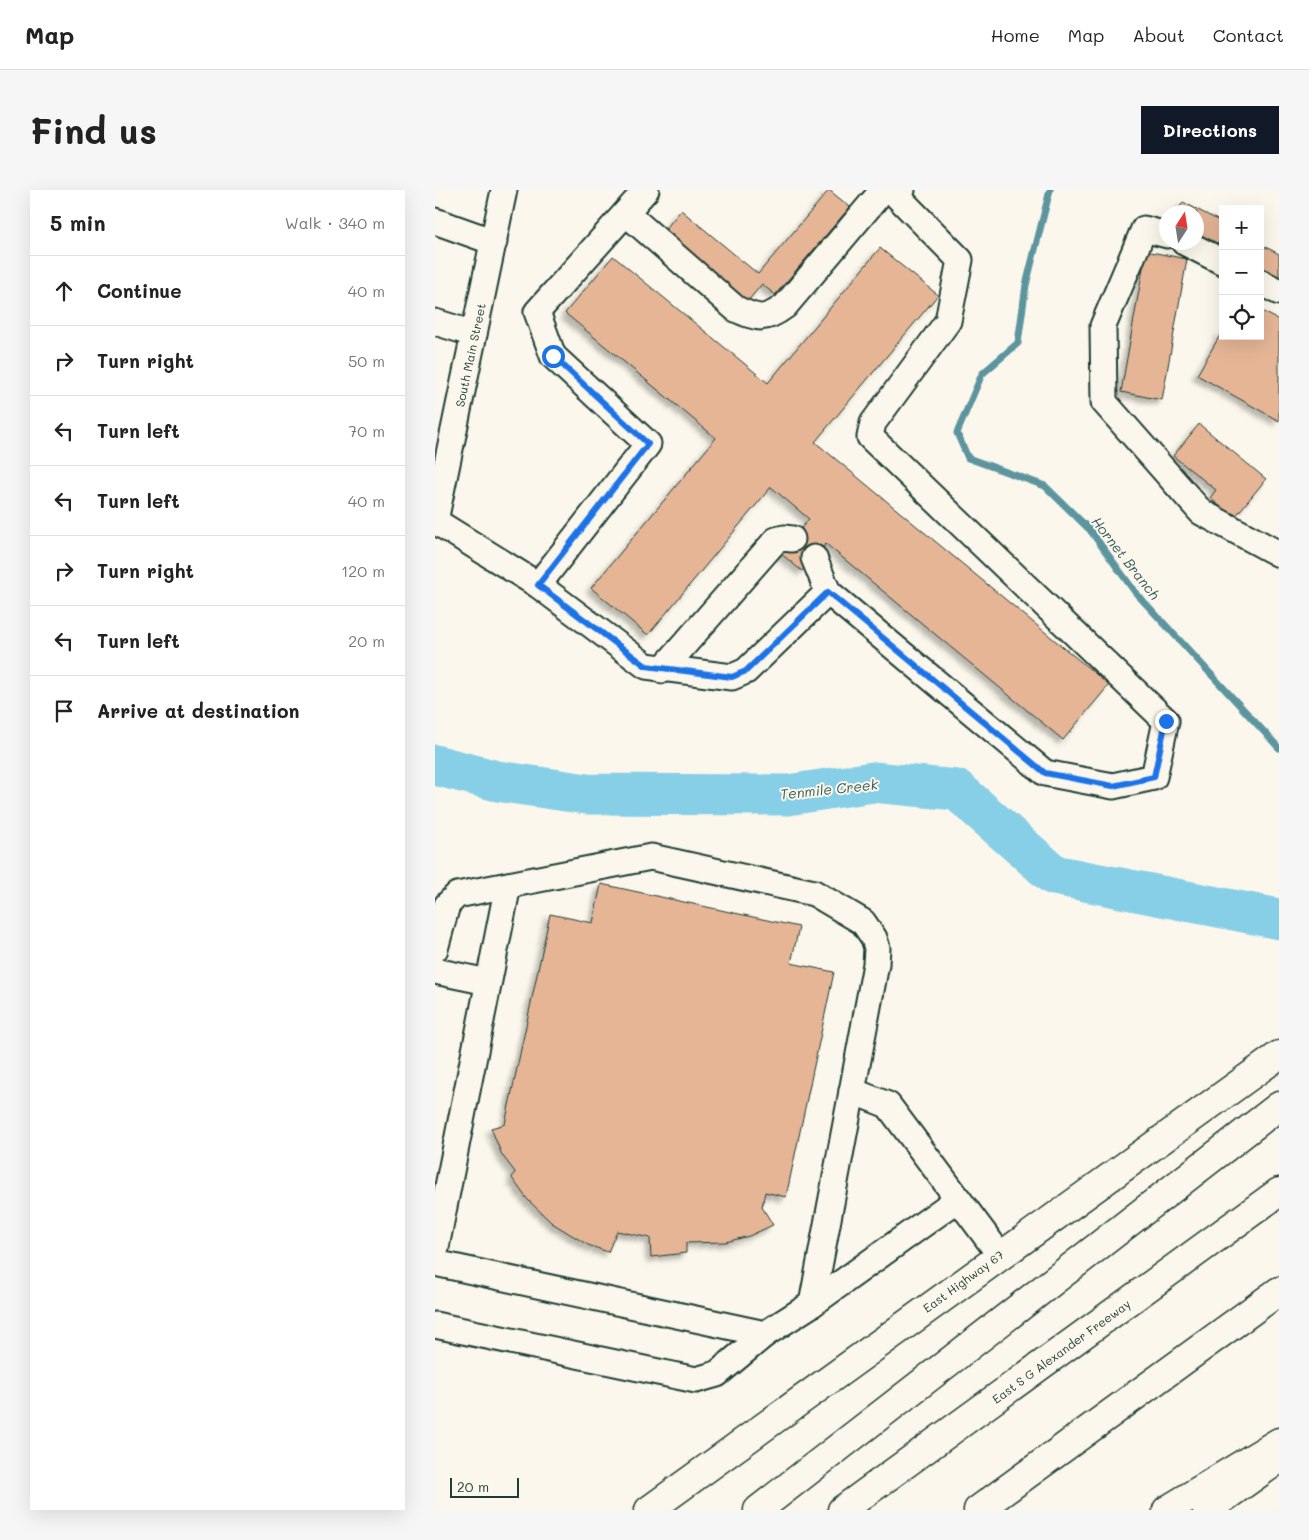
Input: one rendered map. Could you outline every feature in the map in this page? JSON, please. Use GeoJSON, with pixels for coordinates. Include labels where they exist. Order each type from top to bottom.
{"type":"FeatureCollection","features":[{"type":"Feature","properties":{"kind":"main road","name":"East Highway 67"},"geometry":{"type":"LineString","coordinates":[[649,1510],[999,1255],[1279,1055]]}},
{"type":"Feature","properties":{"kind":"main road"},"geometry":{"type":"LineString","coordinates":[[758,1510],[1279,1106]]}},
{"type":"Feature","properties":{"kind":"main road","name":"East S G Alexander Freeway"},"geometry":{"type":"LineString","coordinates":[[842,1510],[1279,1192]]}},
{"type":"Feature","properties":{"kind":"main road"},"geometry":{"type":"LineString","coordinates":[[979,1510],[1279,1291]]}},
{"type":"Feature","properties":{"kind":"main road"},"geometry":{"type":"LineString","coordinates":[[1167,1510],[1279,1442]]}},
{"type":"Feature","properties":{"kind":"main road"},"geometry":{"type":"LineString","coordinates":[[1207,1510],[1279,1459]]}},
{"type":"Feature","properties":{"kind":"street","name":"South Main Street"},"geometry":{"type":"LineString","coordinates":[[435,521],[504,190]]}},
{"type":"Feature","properties":{"kind":"street"},"geometry":{"type":"LineString","coordinates":[[538,585],[648,444],[553,356],[537,312],[646,190]]}},
{"type":"Feature","properties":{"kind":"street"},"geometry":{"type":"LineString","coordinates":[[626,213],[736,309],[755,317],[770,317],[785,306],[894,192],[960,260],[948,321],[873,423],[870,437],[1166,721],[1154,777],[1113,786],[1045,773],[828,592],[814,558]]}},
{"type":"Feature","properties":{"kind":"street"},"geometry":{"type":"LineString","coordinates":[[435,221],[494,242]]}},
{"type":"Feature","properties":{"kind":"street"},"geometry":{"type":"LineString","coordinates":[[1159,233],[1144,229],[1103,326],[1105,402],[1201,512],[1279,554]]}},
{"type":"Feature","properties":{"kind":"street"},"geometry":{"type":"LineString","coordinates":[[1200,250],[1219,260]]}},
{"type":"Feature","properties":{"kind":"street"},"geometry":{"type":"LineString","coordinates":[[1264,284],[1279,292]]}},
{"type":"Feature","properties":{"kind":"street"},"geometry":{"type":"LineString","coordinates":[[435,322],[474,334]]}},
{"type":"Feature","properties":{"kind":"street"},"geometry":{"type":"LineString","coordinates":[[435,521],[538,585],[646,666],[663,670],[732,677],[746,671],[828,592]]}},
{"type":"Feature","properties":{"kind":"street"},"geometry":{"type":"LineString","coordinates":[[663,670],[776,540],[792,539]]}},
{"type":"Feature","properties":{"kind":"street"},"geometry":{"type":"LineString","coordinates":[[435,949],[447,905],[457,895],[651,857],[814,893],[863,922],[874,938],[877,948],[876,964],[812,1304]]}},
{"type":"Feature","properties":{"kind":"street"},"geometry":{"type":"LineString","coordinates":[[435,1252],[508,885]]}},
{"type":"Feature","properties":{"kind":"street"},"geometry":{"type":"LineString","coordinates":[[435,971],[489,982]]}},
{"type":"Feature","properties":{"kind":"street"},"geometry":{"type":"LineString","coordinates":[[852,1090],[888,1105],[999,1255]]}},
{"type":"Feature","properties":{"kind":"street"},"geometry":{"type":"LineString","coordinates":[[435,1325],[696,1380],[717,1374],[765,1334],[812,1304],[958,1199]]}},
{"type":"Feature","properties":{"kind":"street"},"geometry":{"type":"LineString","coordinates":[[435,1263],[765,1334]]}},
{"type":"Feature","properties":{"kind":"building"},"geometry":{"type":"Polygon","coordinates":[[[829,190],[850,207],[775,295],[762,284],[748,301],[664,231],[681,210],[758,274],[829,190]]]}},
{"type":"Feature","properties":{"kind":"building"},"geometry":{"type":"Polygon","coordinates":[[[1204,213],[1219,221],[1219,247],[1204,238],[1204,213]]]}},
{"type":"Feature","properties":{"kind":"building"},"geometry":{"type":"Polygon","coordinates":[[[1264,246],[1279,254],[1279,279],[1264,271],[1264,246]]]}},
{"type":"Feature","properties":{"kind":"building"},"geometry":{"type":"Polygon","coordinates":[[[880,248],[938,295],[815,442],[1109,685],[1063,740],[826,544],[802,571],[780,553],[809,519],[771,487],[648,635],[591,588],[716,438],[565,313],[613,256],[768,383],[880,248]]]}},
{"type":"Feature","properties":{"kind":"building"},"geometry":{"type":"Polygon","coordinates":[[[1146,251],[1187,259],[1162,400],[1121,392],[1146,251]]]}},
{"type":"Feature","properties":{"kind":"building"},"geometry":{"type":"Polygon","coordinates":[[[1264,312],[1279,320],[1279,421],[1197,375],[1219,337],[1219,340],[1264,340],[1264,312]]]}},
{"type":"Feature","properties":{"kind":"building"},"geometry":{"type":"Polygon","coordinates":[[[1199,424],[1266,479],[1234,518],[1210,498],[1216,490],[1173,456],[1199,424]]]}},
{"type":"Feature","properties":{"kind":"building"},"geometry":{"type":"Polygon","coordinates":[[[601,884],[799,927],[791,963],[834,972],[786,1197],[765,1192],[762,1207],[773,1225],[749,1236],[726,1242],[686,1243],[686,1253],[651,1257],[650,1238],[617,1231],[608,1252],[588,1245],[552,1223],[527,1199],[512,1178],[515,1172],[502,1155],[491,1128],[505,1124],[550,914],[593,923],[601,884]]]}},
{"type":"Feature","properties":{"kind":"waterway","name":"Hornet Branch"},"geometry":{"type":"LineString","coordinates":[[1050,190],[1026,285],[1018,343],[982,374],[957,433],[968,458],[1045,486],[1090,530],[1135,592],[1279,748]]}},
{"type":"Feature","properties":{"kind":"waterway","name":"Tenmile Creek"},"geometry":{"type":"LineString","coordinates":[[435,765],[497,781],[587,794],[788,795],[873,782],[957,790],[1054,875],[1279,919]]}},
{"type":"Feature","properties":{"kind":"route"},"geometry":{"type":"LineString","coordinates":[[553,356],[648,444],[538,585],[646,666],[663,670],[732,677],[746,671],[828,592],[1045,773],[1113,786],[1154,777],[1166,721]]}}]}
